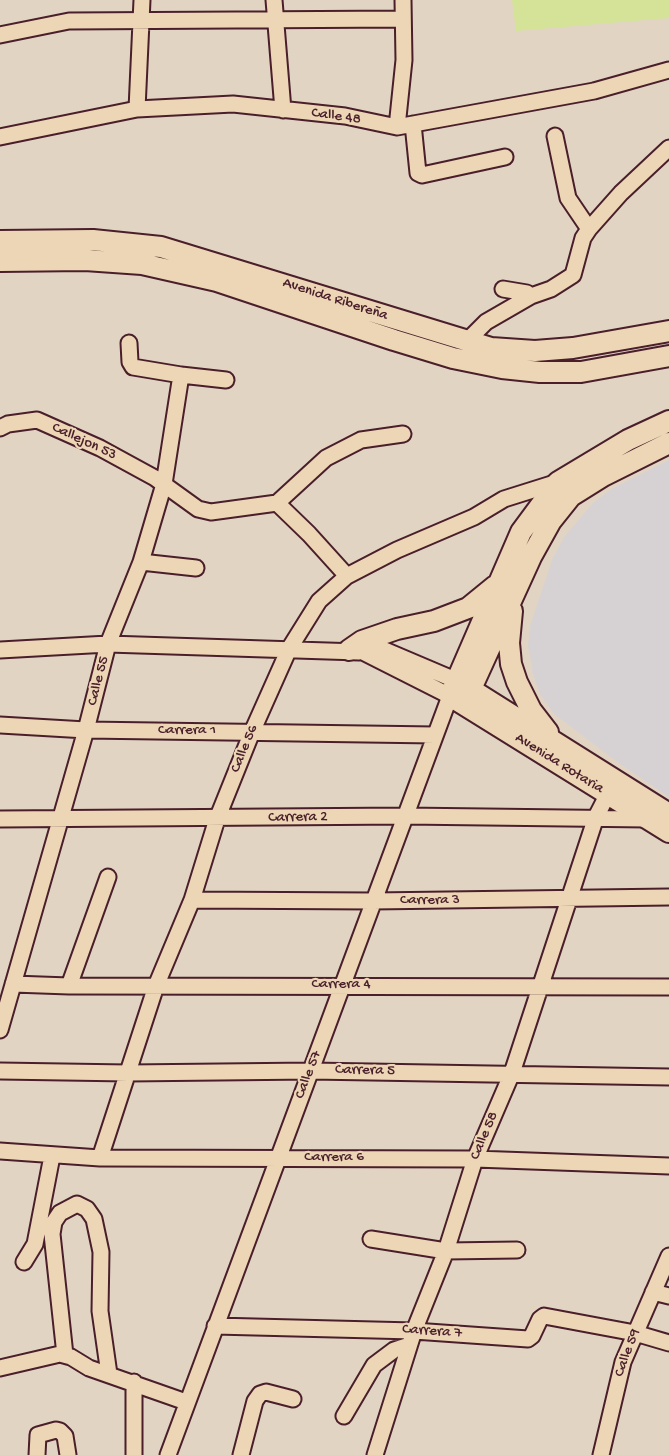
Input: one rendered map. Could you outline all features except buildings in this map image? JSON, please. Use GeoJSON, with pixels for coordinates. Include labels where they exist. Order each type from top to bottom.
{"type":"FeatureCollection","features":[{"type":"Feature","properties":{"kind":"main road","name":"Avenida Ribereña"},"geometry":{"type":"LineString","coordinates":[[0,241],[93,240],[161,247],[491,348],[535,351],[573,348],[669,331]]}},
{"type":"Feature","properties":{"kind":"main road","name":"Avenida Ribereña"},"geometry":{"type":"LineString","coordinates":[[0,261],[85,260],[142,264],[216,281],[402,343],[453,358],[502,368],[540,372],[581,372],[669,356]]}},
{"type":"Feature","properties":{"kind":"main road"},"geometry":{"type":"LineString","coordinates":[[460,692],[508,583],[521,532],[558,482],[628,440],[669,421]]}},
{"type":"Feature","properties":{"kind":"main road"},"geometry":{"type":"LineString","coordinates":[[356,651],[362,642],[397,629],[434,621],[468,608],[508,583],[551,521],[571,496],[603,476],[669,443]]}},
{"type":"Feature","properties":{"kind":"main road"},"geometry":{"type":"LineString","coordinates":[[508,583],[509,643],[511,664],[517,682],[541,724],[570,752]]}},
{"type":"Feature","properties":{"kind":"main road","name":"Avenida Rotaria"},"geometry":{"type":"LineString","coordinates":[[460,692],[570,752],[647,818],[669,832]]}},
{"type":"Feature","properties":{"kind":"main road","name":"Avenida Rotaria"},"geometry":{"type":"LineString","coordinates":[[460,692],[611,788],[669,814]]}},
{"type":"Feature","properties":{"kind":"street"},"geometry":{"type":"LineString","coordinates":[[137,109],[143,20],[142,0]]}},
{"type":"Feature","properties":{"kind":"street"},"geometry":{"type":"LineString","coordinates":[[274,0],[284,110]]}},
{"type":"Feature","properties":{"kind":"street"},"geometry":{"type":"LineString","coordinates":[[397,127],[404,60],[404,0]]}},
{"type":"Feature","properties":{"kind":"street"},"geometry":{"type":"LineString","coordinates":[[0,35],[69,21],[403,19]]}},
{"type":"Feature","properties":{"kind":"street","name":"Calle 48"},"geometry":{"type":"LineString","coordinates":[[0,137],[137,109],[233,104],[345,116],[397,127],[594,91],[669,70]]}},
{"type":"Feature","properties":{"kind":"street"},"geometry":{"type":"LineString","coordinates":[[413,124],[418,173],[422,175],[505,157]]}},
{"type":"Feature","properties":{"kind":"street"},"geometry":{"type":"LineString","coordinates":[[555,136],[568,198],[589,229]]}},
{"type":"Feature","properties":{"kind":"street"},"geometry":{"type":"LineString","coordinates":[[467,341],[486,322],[531,296],[551,289],[573,275],[584,238],[589,229],[621,193],[669,148]]}},
{"type":"Feature","properties":{"kind":"street"},"geometry":{"type":"LineString","coordinates":[[503,289],[527,293],[531,296]]}},
{"type":"Feature","properties":{"kind":"street"},"geometry":{"type":"LineString","coordinates":[[129,343],[130,362],[133,367],[226,380]]}},
{"type":"Feature","properties":{"kind":"street","name":"Calle 55"},"geometry":{"type":"LineString","coordinates":[[0,1030],[86,730],[108,644],[142,562],[164,484],[181,375]]}},
{"type":"Feature","properties":{"kind":"street","name":"Callejon 53"},"geometry":{"type":"LineString","coordinates":[[0,428],[8,424],[37,420],[100,448],[164,484],[198,510],[211,512],[277,503]]}},
{"type":"Feature","properties":{"kind":"street"},"geometry":{"type":"LineString","coordinates":[[347,576],[309,534],[277,503],[326,458],[361,440],[403,434]]}},
{"type":"Feature","properties":{"kind":"street","name":"Calle 56"},"geometry":{"type":"LineString","coordinates":[[100,1158],[156,986],[192,900],[217,819],[252,732],[289,649],[319,602],[347,576],[474,516],[504,499],[558,482]]}},
{"type":"Feature","properties":{"kind":"street"},"geometry":{"type":"LineString","coordinates":[[142,562],[196,568]]}},
{"type":"Feature","properties":{"kind":"street"},"geometry":{"type":"LineString","coordinates":[[0,650],[108,644],[356,651],[373,648],[382,649],[460,692]]}},
{"type":"Feature","properties":{"kind":"street","name":"Calle 57"},"geometry":{"type":"LineString","coordinates":[[168,1455],[404,816],[435,735],[460,692]]}},
{"type":"Feature","properties":{"kind":"street","name":"Carrera 1"},"geometry":{"type":"LineString","coordinates":[[0,725],[86,730],[435,735]]}},
{"type":"Feature","properties":{"kind":"street","name":"Calle 58"},"geometry":{"type":"LineString","coordinates":[[375,1455],[412,1338],[446,1251],[475,1159],[512,1073],[596,817],[611,788]]}},
{"type":"Feature","properties":{"kind":"street","name":"Carrera 2"},"geometry":{"type":"LineString","coordinates":[[0,819],[217,819],[404,816],[647,818]]}},
{"type":"Feature","properties":{"kind":"street"},"geometry":{"type":"LineString","coordinates":[[69,986],[108,877]]}},
{"type":"Feature","properties":{"kind":"street","name":"Carrera 3"},"geometry":{"type":"LineString","coordinates":[[192,900],[570,900],[669,897]]}},
{"type":"Feature","properties":{"kind":"street","name":"Carrera 4"},"geometry":{"type":"LineString","coordinates":[[13,984],[69,986],[540,985],[669,987]]}},
{"type":"Feature","properties":{"kind":"street","name":"Carrera 5"},"geometry":{"type":"LineString","coordinates":[[0,1071],[128,1073],[311,1071],[669,1077]]}},
{"type":"Feature","properties":{"kind":"street","name":"Carrera 6"},"geometry":{"type":"LineString","coordinates":[[0,1151],[100,1158],[475,1159],[669,1166]]}},
{"type":"Feature","properties":{"kind":"street"},"geometry":{"type":"LineString","coordinates":[[24,1262],[35,1244],[52,1156]]}},
{"type":"Feature","properties":{"kind":"street"},"geometry":{"type":"LineString","coordinates":[[66,1355],[52,1234],[54,1222],[60,1213],[67,1207],[77,1204],[87,1209],[94,1219],[100,1252],[100,1311],[109,1374]]}},
{"type":"Feature","properties":{"kind":"street"},"geometry":{"type":"LineString","coordinates":[[371,1240],[446,1251],[517,1250]]}},
{"type":"Feature","properties":{"kind":"street","name":"Calle 59"},"geometry":{"type":"LineString","coordinates":[[601,1455],[623,1362],[669,1256]]}},
{"type":"Feature","properties":{"kind":"street"},"geometry":{"type":"LineString","coordinates":[[652,1292],[669,1296]]}},
{"type":"Feature","properties":{"kind":"street","name":"Carrera 7"},"geometry":{"type":"LineString","coordinates":[[215,1326],[412,1338],[528,1339],[532,1336],[540,1319],[544,1316],[635,1333]]}},
{"type":"Feature","properties":{"kind":"street"},"geometry":{"type":"LineString","coordinates":[[635,1333],[669,1343]]}},
{"type":"Feature","properties":{"kind":"street"},"geometry":{"type":"LineString","coordinates":[[344,1416],[374,1365],[412,1338]]}},
{"type":"Feature","properties":{"kind":"street"},"geometry":{"type":"LineString","coordinates":[[0,1368],[60,1354],[66,1355],[89,1368],[134,1382],[186,1402]]}},
{"type":"Feature","properties":{"kind":"street"},"geometry":{"type":"LineString","coordinates":[[134,1382],[134,1455]]}},
{"type":"Feature","properties":{"kind":"street"},"geometry":{"type":"LineString","coordinates":[[241,1455],[256,1401],[260,1394],[266,1392],[293,1399]]}},
{"type":"Feature","properties":{"kind":"street"},"geometry":{"type":"LineString","coordinates":[[37,1455],[38,1435],[56,1430],[65,1436],[68,1455]]}},
{"type":"Feature","properties":{"kind":"shaded area"},"geometry":{"type":"Polygon","coordinates":[[[669,460],[669,797],[620,764],[554,714],[540,694],[533,674],[528,646],[530,626],[552,560],[564,537],[594,502],[613,488],[669,460]]]}},
{"type":"Feature","properties":{"kind":"green space"},"geometry":{"type":"Polygon","coordinates":[[[512,0],[669,0],[669,18],[516,31],[512,0]]]}}]}
